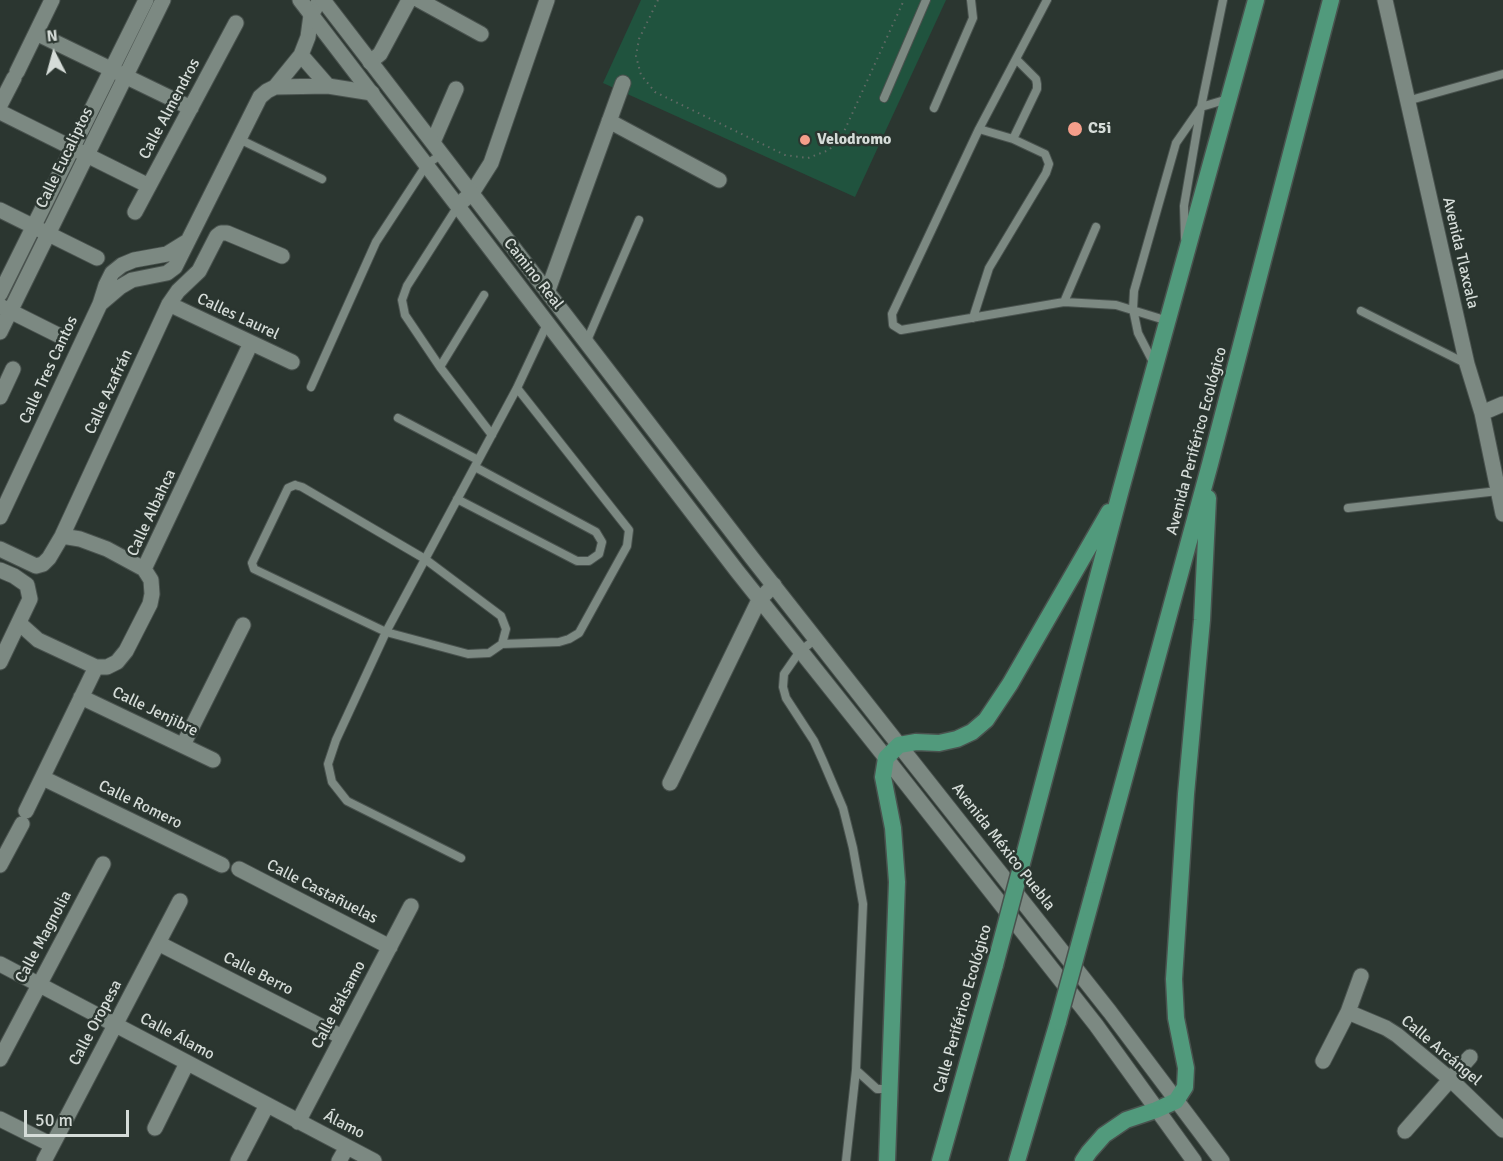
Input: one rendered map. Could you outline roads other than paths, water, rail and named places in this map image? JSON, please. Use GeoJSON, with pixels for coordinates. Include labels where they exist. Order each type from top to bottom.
{"type":"FeatureCollection","features":[{"type":"Feature","properties":{"kind":"highway"},"geometry":{"type":"LineString","coordinates":[[887,1161],[897,882],[893,828],[883,777],[886,758],[899,745],[916,742],[939,743],[957,739],[972,732],[986,720],[1010,684],[1120,493],[1256,0]]}},
{"type":"Feature","properties":{"kind":"highway","name":"Avenida Periférico Ecológico"},"geometry":{"type":"LineString","coordinates":[[1017,1161],[1058,1022],[1210,464],[1331,0]]}},
{"type":"Feature","properties":{"kind":"highway"},"geometry":{"type":"LineString","coordinates":[[1083,1161],[1104,1135],[1125,1120],[1176,1101],[1185,1087],[1186,1068],[1176,1018],[1174,979],[1186,794],[1202,620],[1210,464]]}},
{"type":"Feature","properties":{"kind":"highway","name":"Calle Periférico Ecológico"},"geometry":{"type":"LineString","coordinates":[[940,1161],[995,965],[1120,493]]}},
{"type":"Feature","properties":{"kind":"street"},"geometry":{"type":"LineString","coordinates":[[0,105],[52,0]]}},
{"type":"Feature","properties":{"kind":"street","name":"Calle Eucaliptos"},"geometry":{"type":"LineString","coordinates":[[119,73],[146,0]]}},
{"type":"Feature","properties":{"kind":"street","name":"Calle Eucaliptos"},"geometry":{"type":"LineString","coordinates":[[0,332],[5,309],[48,233],[80,152],[119,73],[163,0]]}},
{"type":"Feature","properties":{"kind":"street","name":"Camino Real"},"geometry":{"type":"LineString","coordinates":[[300,0],[759,600]]}},
{"type":"Feature","properties":{"kind":"street","name":"Camino Real"},"geometry":{"type":"LineString","coordinates":[[322,0],[548,290],[586,343],[752,558]]}},
{"type":"Feature","properties":{"kind":"street","name":"Calle Tres Cantos"},"geometry":{"type":"LineString","coordinates":[[0,518],[100,304],[132,280],[172,271],[260,98],[275,87],[301,56],[308,37],[311,15],[322,0]]}},
{"type":"Feature","properties":{"kind":"street"},"geometry":{"type":"LineString","coordinates":[[370,62],[380,54],[409,0]]}},
{"type":"Feature","properties":{"kind":"street"},"geometry":{"type":"LineString","coordinates":[[420,0],[481,34]]}},
{"type":"Feature","properties":{"kind":"street"},"geometry":{"type":"LineString","coordinates":[[458,205],[472,193],[491,163],[547,0]]}},
{"type":"Feature","properties":{"kind":"street","name":"Avenida Tlaxcala"},"geometry":{"type":"LineString","coordinates":[[1385,0],[1467,364],[1482,413],[1503,514]]}},
{"type":"Feature","properties":{"kind":"street","name":"Calle Almendros"},"geometry":{"type":"LineString","coordinates":[[135,212],[236,23]]}},
{"type":"Feature","properties":{"kind":"street"},"geometry":{"type":"LineString","coordinates":[[36,33],[191,108]]}},
{"type":"Feature","properties":{"kind":"street"},"geometry":{"type":"LineString","coordinates":[[301,56],[328,86]]}},
{"type":"Feature","properties":{"kind":"street"},"geometry":{"type":"LineString","coordinates":[[548,290],[623,82]]}},
{"type":"Feature","properties":{"kind":"street"},"geometry":{"type":"LineString","coordinates":[[275,87],[328,86],[372,93]]}},
{"type":"Feature","properties":{"kind":"street"},"geometry":{"type":"LineString","coordinates":[[437,148],[456,89]]}},
{"type":"Feature","properties":{"kind":"street"},"geometry":{"type":"LineString","coordinates":[[0,112],[149,186]]}},
{"type":"Feature","properties":{"kind":"street"},"geometry":{"type":"LineString","coordinates":[[609,121],[719,180]]}},
{"type":"Feature","properties":{"kind":"street","name":"Calle Eucaliptos"},"geometry":{"type":"LineString","coordinates":[[0,294],[34,226],[80,152]]}},
{"type":"Feature","properties":{"kind":"street"},"geometry":{"type":"LineString","coordinates":[[0,210],[97,258]]}},
{"type":"Feature","properties":{"kind":"street","name":"Calle Azafrán"},"geometry":{"type":"LineString","coordinates":[[21,559],[36,566],[44,564],[49,558],[62,536],[169,304],[178,291],[199,271],[217,236],[227,233],[282,256]]}},
{"type":"Feature","properties":{"kind":"street","name":"Calles Laurel"},"geometry":{"type":"LineString","coordinates":[[169,304],[292,362]]}},
{"type":"Feature","properties":{"kind":"street"},"geometry":{"type":"LineString","coordinates":[[5,309],[60,336]]}},
{"type":"Feature","properties":{"kind":"street","name":"Calle Albahca"},"geometry":{"type":"LineString","coordinates":[[96,667],[106,667],[117,662],[126,651],[150,604],[151,580],[144,569],[251,343]]}},
{"type":"Feature","properties":{"kind":"street"},"geometry":{"type":"LineString","coordinates":[[0,397],[13,369]]}},
{"type":"Feature","properties":{"kind":"street"},"geometry":{"type":"LineString","coordinates":[[1482,413],[1503,404]]}},
{"type":"Feature","properties":{"kind":"street"},"geometry":{"type":"LineString","coordinates":[[62,536],[80,539],[107,549],[144,569]]}},
{"type":"Feature","properties":{"kind":"street"},"geometry":{"type":"LineString","coordinates":[[0,549],[21,559],[7,573],[27,585],[30,592],[30,599],[0,662]]}},
{"type":"Feature","properties":{"kind":"street","name":"Avenida México Puebla"},"geometry":{"type":"LineString","coordinates":[[752,558],[1110,1012],[1222,1161]]}},
{"type":"Feature","properties":{"kind":"street"},"geometry":{"type":"LineString","coordinates":[[670,783],[759,600],[774,585]]}},
{"type":"Feature","properties":{"kind":"street"},"geometry":{"type":"LineString","coordinates":[[759,600],[1096,1025],[1194,1161]]}},
{"type":"Feature","properties":{"kind":"street"},"geometry":{"type":"LineString","coordinates":[[0,865],[96,667],[38,640],[18,623]]}},
{"type":"Feature","properties":{"kind":"street"},"geometry":{"type":"LineString","coordinates":[[183,745],[243,625]]}},
{"type":"Feature","properties":{"kind":"street","name":"Calle Jenjibre"},"geometry":{"type":"LineString","coordinates":[[81,697],[213,760]]}},
{"type":"Feature","properties":{"kind":"street","name":"Calle Romero"},"geometry":{"type":"LineString","coordinates":[[43,778],[222,865]]}},
{"type":"Feature","properties":{"kind":"street","name":"Calle Magnolia"},"geometry":{"type":"LineString","coordinates":[[0,1059],[103,864]]}},
{"type":"Feature","properties":{"kind":"street","name":"Calle Castañuelas"},"geometry":{"type":"LineString","coordinates":[[239,869],[390,947]]}},
{"type":"Feature","properties":{"kind":"street","name":"Calle Oropesa"},"geometry":{"type":"LineString","coordinates":[[44,1161],[180,901]]}},
{"type":"Feature","properties":{"kind":"street","name":"Calle Bálsamo"},"geometry":{"type":"LineString","coordinates":[[298,1122],[411,906]]}},
{"type":"Feature","properties":{"kind":"street","name":"Calle Berro"},"geometry":{"type":"LineString","coordinates":[[158,943],[342,1037]]}},
{"type":"Feature","properties":{"kind":"street"},"geometry":{"type":"LineString","coordinates":[[0,964],[39,985]]}},
{"type":"Feature","properties":{"kind":"street"},"geometry":{"type":"LineString","coordinates":[[1323,1061],[1348,1012],[1361,976]]}},
{"type":"Feature","properties":{"kind":"street","name":"Calle Álamo"},"geometry":{"type":"LineString","coordinates":[[39,985],[298,1122]]}},
{"type":"Feature","properties":{"kind":"street","name":"Calle Arcángel"},"geometry":{"type":"LineString","coordinates":[[1348,1012],[1386,1028],[1450,1079],[1503,1130]]}},
{"type":"Feature","properties":{"kind":"street"},"geometry":{"type":"LineString","coordinates":[[1405,1131],[1470,1057]]}},
{"type":"Feature","properties":{"kind":"street"},"geometry":{"type":"LineString","coordinates":[[155,1128],[187,1063]]}},
{"type":"Feature","properties":{"kind":"street"},"geometry":{"type":"LineString","coordinates":[[238,1161],[267,1105]]}},
{"type":"Feature","properties":{"kind":"street"},"geometry":{"type":"LineString","coordinates":[[0,1119],[52,1145]]}},
{"type":"Feature","properties":{"kind":"street","name":"Álamo"},"geometry":{"type":"LineString","coordinates":[[298,1122],[374,1161]]}},
{"type":"Feature","properties":{"kind":"street"},"geometry":{"type":"LineString","coordinates":[[339,1161],[347,1147]]}},
{"type":"Feature","properties":{"kind":"lane"},"geometry":{"type":"LineString","coordinates":[[884,98],[927,0]]}},
{"type":"Feature","properties":{"kind":"lane"},"geometry":{"type":"LineString","coordinates":[[934,108],[973,18],[971,0]]}},
{"type":"Feature","properties":{"kind":"lane"},"geometry":{"type":"LineString","coordinates":[[1047,0],[979,129],[892,314],[893,325],[901,330],[1064,302],[1116,305],[1168,321]]}},
{"type":"Feature","properties":{"kind":"lane"},"geometry":{"type":"LineString","coordinates":[[1185,257],[1184,206],[1223,0]]}},
{"type":"Feature","properties":{"kind":"lane"},"geometry":{"type":"LineString","coordinates":[[1013,139],[1037,89],[1036,80],[1017,60]]}},
{"type":"Feature","properties":{"kind":"lane"},"geometry":{"type":"LineString","coordinates":[[1407,101],[1503,74]]}},
{"type":"Feature","properties":{"kind":"lane"},"geometry":{"type":"LineString","coordinates":[[1156,367],[1138,333],[1133,309],[1134,291],[1176,143],[1201,107],[1228,99]]}},
{"type":"Feature","properties":{"kind":"lane"},"geometry":{"type":"LineString","coordinates":[[973,318],[989,268],[1046,173],[1049,164],[1045,154],[1013,139],[979,129]]}},
{"type":"Feature","properties":{"kind":"lane"},"geometry":{"type":"LineString","coordinates":[[239,139],[322,179]]}},
{"type":"Feature","properties":{"kind":"lane"},"geometry":{"type":"LineString","coordinates":[[312,387],[376,242],[437,148]]}},
{"type":"Feature","properties":{"kind":"lane"},"geometry":{"type":"LineString","coordinates":[[458,205],[407,286],[402,300],[405,315],[440,367],[492,435]]}},
{"type":"Feature","properties":{"kind":"lane"},"geometry":{"type":"LineString","coordinates":[[586,343],[639,220]]}},
{"type":"Feature","properties":{"kind":"lane"},"geometry":{"type":"LineString","coordinates":[[1064,302],[1096,227]]}},
{"type":"Feature","properties":{"kind":"lane"},"geometry":{"type":"LineString","coordinates":[[440,367],[484,295]]}},
{"type":"Feature","properties":{"kind":"lane"},"geometry":{"type":"LineString","coordinates":[[1361,311],[1467,364]]}},
{"type":"Feature","properties":{"kind":"lane"},"geometry":{"type":"LineString","coordinates":[[461,858],[347,801],[332,782],[328,764],[336,741],[386,632],[517,388],[548,322]]}},
{"type":"Feature","properties":{"kind":"lane"},"geometry":{"type":"LineString","coordinates":[[502,644],[506,629],[501,616],[425,559],[302,487],[295,485],[288,488],[252,563],[254,569],[386,632],[468,654],[489,653],[502,644],[559,642],[579,633],[627,546],[629,530],[517,388]]}},
{"type":"Feature","properties":{"kind":"lane"},"geometry":{"type":"LineString","coordinates":[[398,418],[596,532],[602,542],[599,555],[589,561],[577,561],[457,499]]}},
{"type":"Feature","properties":{"kind":"lane"},"geometry":{"type":"LineString","coordinates":[[1348,508],[1498,490]]}},
{"type":"Feature","properties":{"kind":"lane"},"geometry":{"type":"LineString","coordinates":[[816,639],[800,651],[784,674],[783,687],[786,698],[814,741],[843,808],[863,904],[856,1070],[846,1161]]}},
{"type":"Feature","properties":{"kind":"lane"},"geometry":{"type":"LineString","coordinates":[[856,1070],[877,1089],[891,1089]]}},
{"type":"Feature","properties":{"kind":"place","name":"C5i"},"geometry":{"type":"Point","coordinates":[1075,129]}},
{"type":"Feature","properties":{"kind":"place","name":"Velodromo"},"geometry":{"type":"Point","coordinates":[805,140]}}]}
